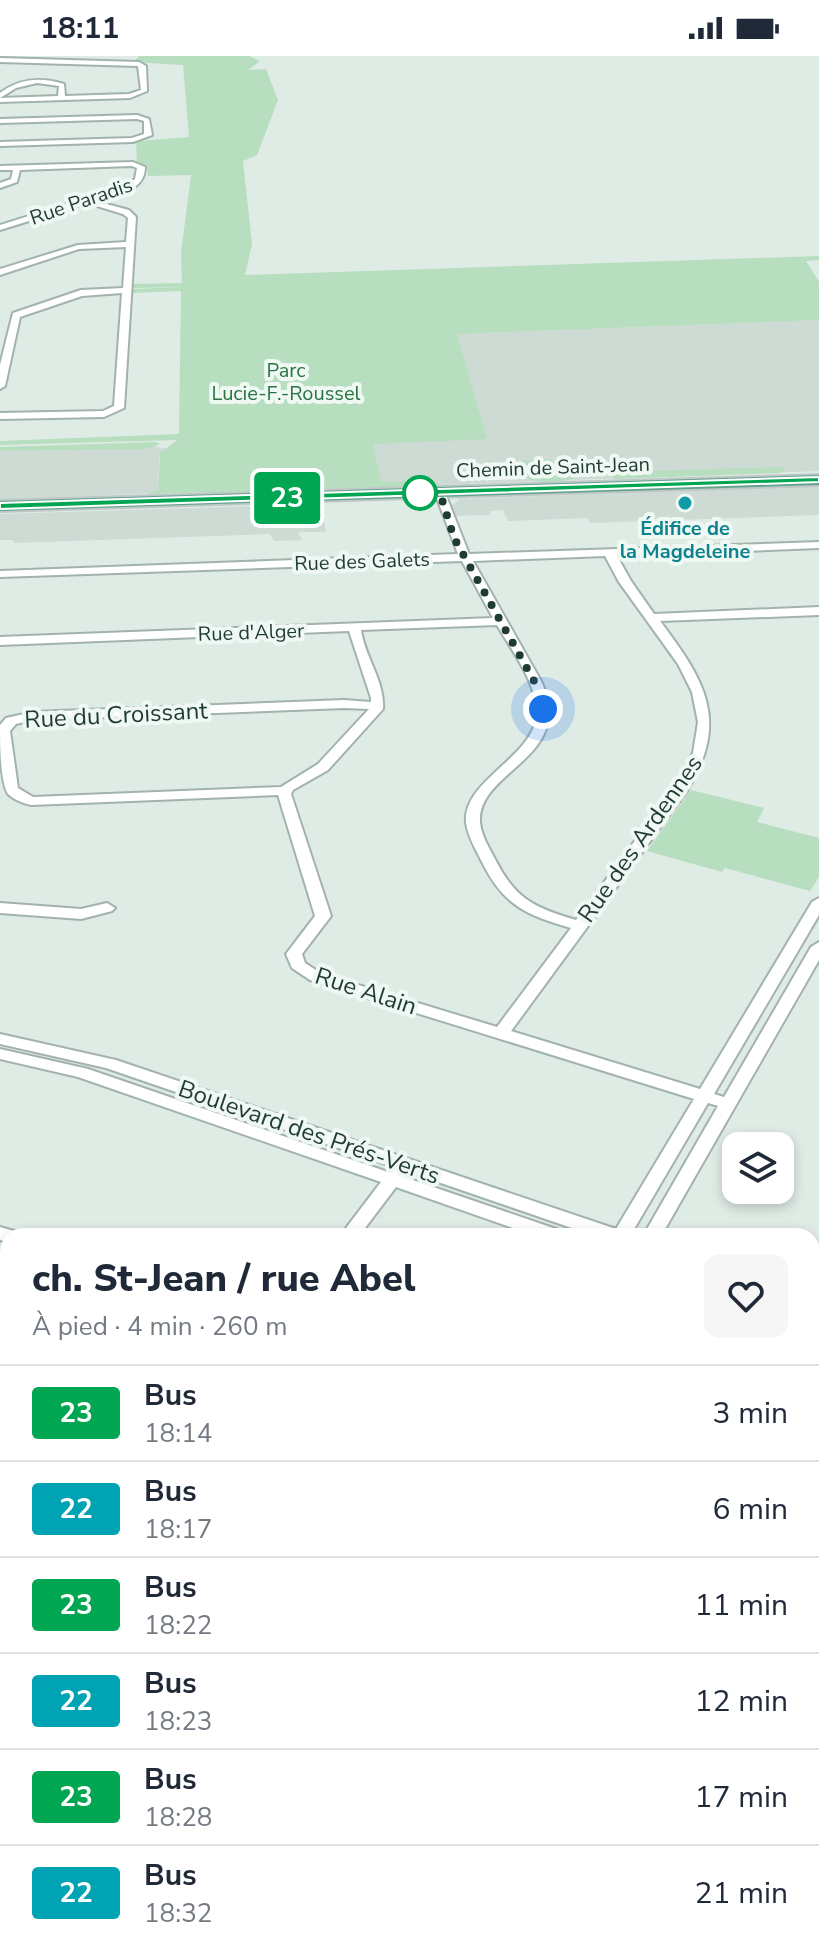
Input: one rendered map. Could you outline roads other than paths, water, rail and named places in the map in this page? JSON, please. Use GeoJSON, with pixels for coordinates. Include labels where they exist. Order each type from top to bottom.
{"type":"FeatureCollection","features":[{"type":"Feature","properties":{"kind":"main road","name":"Chemin de Saint-Jean"},"geometry":{"type":"LineString","coordinates":[[0,506],[819,480]]}},
{"type":"Feature","properties":{"kind":"street"},"geometry":{"type":"LineString","coordinates":[[0,60],[143,66],[142,94],[0,98]]}},
{"type":"Feature","properties":{"kind":"street"},"geometry":{"type":"LineString","coordinates":[[0,98],[17,83],[52,82],[62,85],[61,98]]}},
{"type":"Feature","properties":{"kind":"street"},"geometry":{"type":"LineString","coordinates":[[0,121],[137,117],[147,120],[148,135],[134,140],[0,144]]}},
{"type":"Feature","properties":{"kind":"street","name":"Rue Paradis"},"geometry":{"type":"LineString","coordinates":[[0,228],[138,182],[141,167],[133,164],[17,168]]}},
{"type":"Feature","properties":{"kind":"street"},"geometry":{"type":"LineString","coordinates":[[0,168],[17,168],[14,180],[0,186]]}},
{"type":"Feature","properties":{"kind":"street"},"geometry":{"type":"LineString","coordinates":[[0,416],[104,414],[118,410],[131,214],[87,201]]}},
{"type":"Feature","properties":{"kind":"street"},"geometry":{"type":"LineString","coordinates":[[0,272],[74,247],[130,244]]}},
{"type":"Feature","properties":{"kind":"street"},"geometry":{"type":"LineString","coordinates":[[0,386],[16,315],[81,293],[126,290]]}},
{"type":"Feature","properties":{"kind":"street"},"geometry":{"type":"LineString","coordinates":[[440,493],[450,528],[538,688],[543,703],[543,717],[529,746],[476,806],[474,828],[497,880],[511,898],[534,912],[579,926]]}},
{"type":"Feature","properties":{"kind":"street","name":"Rue des Galets"},"geometry":{"type":"LineString","coordinates":[[0,574],[819,545]]}},
{"type":"Feature","properties":{"kind":"street","name":"Rue des Ardennes"},"geometry":{"type":"LineString","coordinates":[[501,1033],[688,780],[704,747],[706,721],[699,692],[609,552]]}},
{"type":"Feature","properties":{"kind":"street"},"geometry":{"type":"LineString","coordinates":[[651,618],[818,613]]}},
{"type":"Feature","properties":{"kind":"street","name":"Rue d'Alger"},"geometry":{"type":"LineString","coordinates":[[0,641],[502,621]]}},
{"type":"Feature","properties":{"kind":"street"},"geometry":{"type":"LineString","coordinates":[[285,791],[323,767],[370,720],[378,706],[377,693],[356,640],[355,628]]}},
{"type":"Feature","properties":{"kind":"street","name":"Rue du Croissant"},"geometry":{"type":"LineString","coordinates":[[285,791],[31,801],[13,792],[3,730],[11,721],[33,716],[344,704],[378,706]]}},
{"type":"Feature","properties":{"kind":"street","name":"Rue Alain"},"geometry":{"type":"LineString","coordinates":[[285,791],[323,916],[294,954],[298,965],[316,977],[729,1104]]}},
{"type":"Feature","properties":{"kind":"street"},"geometry":{"type":"LineString","coordinates":[[626,1228],[819,902]]}},
{"type":"Feature","properties":{"kind":"street"},"geometry":{"type":"LineString","coordinates":[[0,908],[81,914],[107,908]]}},
{"type":"Feature","properties":{"kind":"street"},"geometry":{"type":"LineString","coordinates":[[657,1228],[819,947]]}},
{"type":"Feature","properties":{"kind":"street","name":"Boulevard des Prés-Verts"},"geometry":{"type":"LineString","coordinates":[[0,1039],[110,1064],[592,1228]]}},
{"type":"Feature","properties":{"kind":"street","name":"Boulevard des Prés-Verts"},"geometry":{"type":"LineString","coordinates":[[0,1054],[82,1073],[533,1228]]}},
{"type":"Feature","properties":{"kind":"street"},"geometry":{"type":"LineString","coordinates":[[355,1228],[404,1164]]}},
{"type":"Feature","properties":{"kind":"place","name":"Édifice de la Magdeleine"},"geometry":{"type":"Point","coordinates":[685,503]}},
{"type":"Feature","properties":{"kind":"park label","name":"Parc Lucie-F.-Roussel"},"geometry":{"type":"Point","coordinates":[286,382]}}]}
